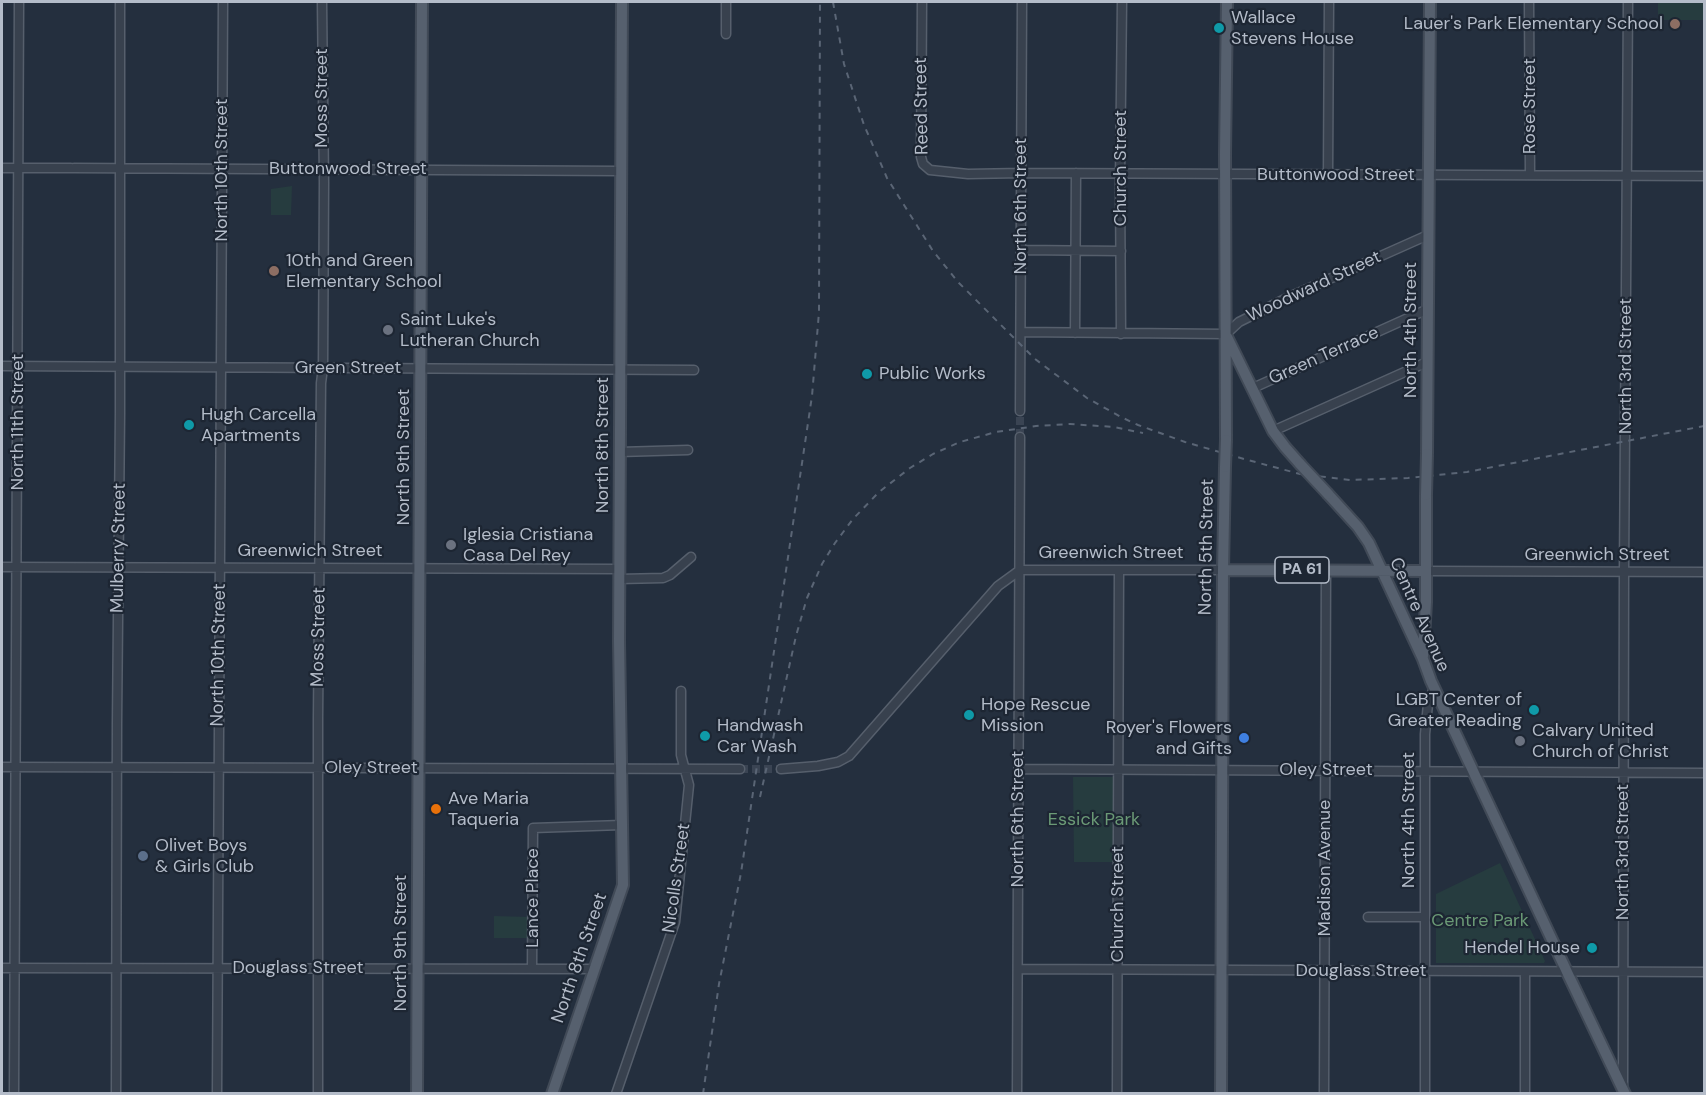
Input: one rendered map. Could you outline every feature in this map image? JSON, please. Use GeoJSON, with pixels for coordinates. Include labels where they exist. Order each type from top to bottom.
{"type":"FeatureCollection","features":[{"type":"Feature","properties":{"kind":"main road","name":"North 9th Street"},"geometry":{"type":"LineString","coordinates":[[417,1094],[422,2]]}},
{"type":"Feature","properties":{"kind":"main road","name":"North 8th Street"},"geometry":{"type":"LineString","coordinates":[[552,1094],[623,885],[619,574],[622,2]]}},
{"type":"Feature","properties":{"kind":"main road","name":"North 5th Street"},"geometry":{"type":"LineString","coordinates":[[1221,1094],[1227,2]]}},
{"type":"Feature","properties":{"kind":"main road","name":"North 4th Street"},"geometry":{"type":"LineString","coordinates":[[1423,659],[1426,571],[1430,2]]}},
{"type":"Feature","properties":{"kind":"main road","name":"Centre Avenue"},"geometry":{"type":"LineString","coordinates":[[1226,334],[1273,431],[1358,527],[1369,543],[1623,1091]]}},
{"type":"Feature","properties":{"kind":"main road","name":"Greenwich Street"},"geometry":{"type":"LineString","coordinates":[[1223,570],[1426,571]]}},
{"type":"Feature","properties":{"kind":"street","name":"North 11th Street"},"geometry":{"type":"LineString","coordinates":[[14,1094],[19,2]]}},
{"type":"Feature","properties":{"kind":"street","name":"Mulberry Street"},"geometry":{"type":"LineString","coordinates":[[116,1094],[120,2]]}},
{"type":"Feature","properties":{"kind":"street","name":"North 10th Street"},"geometry":{"type":"LineString","coordinates":[[217,1094],[223,2]]}},
{"type":"Feature","properties":{"kind":"street","name":"Moss Street"},"geometry":{"type":"LineString","coordinates":[[318,1094],[318,768],[321,383],[323,368],[322,2]]}},
{"type":"Feature","properties":{"kind":"street"},"geometry":{"type":"LineString","coordinates":[[726,2],[726,34]]}},
{"type":"Feature","properties":{"kind":"street","name":"Reed Street"},"geometry":{"type":"LineString","coordinates":[[922,2],[921,157],[923,164],[930,170],[968,174]]}},
{"type":"Feature","properties":{"kind":"street","name":"North 6th Street"},"geometry":{"type":"LineString","coordinates":[[1020,411],[1022,2]]}},
{"type":"Feature","properties":{"kind":"street","name":"Church Street"},"geometry":{"type":"LineString","coordinates":[[1121,334],[1122,2]]}},
{"type":"Feature","properties":{"kind":"street"},"geometry":{"type":"LineString","coordinates":[[1328,174],[1329,2]]}},
{"type":"Feature","properties":{"kind":"street","name":"Rose Street"},"geometry":{"type":"LineString","coordinates":[[1529,2],[1530,175]]}},
{"type":"Feature","properties":{"kind":"street","name":"North 3rd Street"},"geometry":{"type":"LineString","coordinates":[[1623,1091],[1624,572],[1629,2]]}},
{"type":"Feature","properties":{"kind":"street","name":"Buttonwood Street"},"geometry":{"type":"LineString","coordinates":[[2,168],[622,171]]}},
{"type":"Feature","properties":{"kind":"street"},"geometry":{"type":"LineString","coordinates":[[1075,333],[1076,173]]}},
{"type":"Feature","properties":{"kind":"street","name":"Buttonwood Street"},"geometry":{"type":"LineString","coordinates":[[968,174],[1704,176]]}},
{"type":"Feature","properties":{"kind":"street","name":"Woodward Street"},"geometry":{"type":"LineString","coordinates":[[1226,334],[1239,322],[1428,235]]}},
{"type":"Feature","properties":{"kind":"street"},"geometry":{"type":"LineString","coordinates":[[1021,250],[1121,251]]}},
{"type":"Feature","properties":{"kind":"street","name":"Green Terrace"},"geometry":{"type":"LineString","coordinates":[[1253,388],[1428,309]]}},
{"type":"Feature","properties":{"kind":"street"},"geometry":{"type":"LineString","coordinates":[[1021,332],[1226,334]]}},
{"type":"Feature","properties":{"kind":"street"},"geometry":{"type":"LineString","coordinates":[[1273,431],[1427,362]]}},
{"type":"Feature","properties":{"kind":"street","name":"Green Street"},"geometry":{"type":"LineString","coordinates":[[2,366],[694,370]]}},
{"type":"Feature","properties":{"kind":"street","name":"North 6th Street"},"geometry":{"type":"LineString","coordinates":[[1017,1094],[1020,436]]}},
{"type":"Feature","properties":{"kind":"street"},"geometry":{"type":"LineString","coordinates":[[619,452],[688,450]]}},
{"type":"Feature","properties":{"kind":"street","name":"Greenwich Street"},"geometry":{"type":"LineString","coordinates":[[2,567],[419,568],[619,574],[663,578],[670,576],[691,557]]}},
{"type":"Feature","properties":{"kind":"street","name":"Greenwich Street"},"geometry":{"type":"LineString","coordinates":[[781,769],[818,766],[838,762],[849,756],[998,586],[1020,570],[1223,570]]}},
{"type":"Feature","properties":{"kind":"street","name":"Church Street"},"geometry":{"type":"LineString","coordinates":[[1117,1094],[1119,570]]}},
{"type":"Feature","properties":{"kind":"street","name":"Madison Avenue"},"geometry":{"type":"LineString","coordinates":[[1324,1094],[1326,570]]}},
{"type":"Feature","properties":{"kind":"street","name":"Greenwich Street"},"geometry":{"type":"LineString","coordinates":[[1426,571],[1704,572]]}},
{"type":"Feature","properties":{"kind":"street","name":"North 4th Street"},"geometry":{"type":"LineString","coordinates":[[1425,1094],[1425,734],[1428,705],[1434,687]]}},
{"type":"Feature","properties":{"kind":"street","name":"Nicolls Street"},"geometry":{"type":"LineString","coordinates":[[616,1094],[675,922],[689,785],[681,755],[681,691]]}},
{"type":"Feature","properties":{"kind":"street","name":"Oley Street"},"geometry":{"type":"LineString","coordinates":[[2,767],[740,769]]}},
{"type":"Feature","properties":{"kind":"street","name":"Oley Street"},"geometry":{"type":"LineString","coordinates":[[1019,769],[1704,773]]}},
{"type":"Feature","properties":{"kind":"street","name":"Lance Place"},"geometry":{"type":"LineString","coordinates":[[532,969],[533,828],[622,825]]}},
{"type":"Feature","properties":{"kind":"street"},"geometry":{"type":"LineString","coordinates":[[1368,917],[1425,917]]}},
{"type":"Feature","properties":{"kind":"street","name":"Douglass Street"},"geometry":{"type":"LineString","coordinates":[[2,968],[594,969]]}},
{"type":"Feature","properties":{"kind":"street","name":"Douglass Street"},"geometry":{"type":"LineString","coordinates":[[1018,969],[1704,972]]}},
{"type":"Feature","properties":{"kind":"street"},"geometry":{"type":"LineString","coordinates":[[1525,972],[1525,1094]]}},
{"type":"Feature","properties":{"kind":"green space"},"geometry":{"type":"Polygon","coordinates":[[[1658,2],[1704,2],[1704,20],[1658,20],[1658,2]]]}},
{"type":"Feature","properties":{"kind":"green space"},"geometry":{"type":"Polygon","coordinates":[[[292,186],[291,215],[271,215],[271,189],[292,186]]]}},
{"type":"Feature","properties":{"kind":"green space","name":"Essick Park"},"geometry":{"type":"Polygon","coordinates":[[[1073,777],[1115,777],[1115,862],[1074,862],[1073,777]]]}},
{"type":"Feature","properties":{"kind":"green space","name":"Centre Park"},"geometry":{"type":"Polygon","coordinates":[[[1500,863],[1544,963],[1436,963],[1436,894],[1500,863]]]}},
{"type":"Feature","properties":{"kind":"green space"},"geometry":{"type":"Polygon","coordinates":[[[494,916],[530,917],[530,938],[494,938],[494,916]]]}},
{"type":"Feature","properties":{"kind":"tunnel"},"geometry":{"type":"LineString","coordinates":[[1020,411],[1020,437]]}},
{"type":"Feature","properties":{"kind":"tunnel"},"geometry":{"type":"LineString","coordinates":[[740,769],[781,769]]}},
{"type":"Feature","properties":{"kind":"railway"},"geometry":{"type":"LineString","coordinates":[[703,1094],[719,984],[741,873],[812,396],[819,312],[820,2]]}},
{"type":"Feature","properties":{"kind":"railway"},"geometry":{"type":"LineString","coordinates":[[833,2],[844,64],[864,125],[887,178],[933,251],[958,282],[1035,359],[1087,398],[1121,417],[1185,442],[1244,459],[1300,474],[1350,480],[1408,478],[1467,472],[1704,426]]}},
{"type":"Feature","properties":{"kind":"railway"},"geometry":{"type":"LineString","coordinates":[[760,797],[796,636],[807,598],[822,564],[835,543],[853,519],[879,492],[933,454],[960,442],[996,432],[1070,424],[1114,427],[1143,433]]}},
{"type":"Feature","properties":{"kind":"place","name":"Lauer's Park Elementary School"},"geometry":{"type":"Point","coordinates":[1675,24]}},
{"type":"Feature","properties":{"kind":"place","name":"Wallace Stevens House"},"geometry":{"type":"Point","coordinates":[1219,28]}},
{"type":"Feature","properties":{"kind":"place","name":"10th and Green Elementary School"},"geometry":{"type":"Point","coordinates":[274,271]}},
{"type":"Feature","properties":{"kind":"place","name":"Saint Luke's Lutheran Church"},"geometry":{"type":"Point","coordinates":[388,330]}},
{"type":"Feature","properties":{"kind":"place","name":"Public Works"},"geometry":{"type":"Point","coordinates":[867,374]}},
{"type":"Feature","properties":{"kind":"place","name":"Hugh Carcella Apartments"},"geometry":{"type":"Point","coordinates":[189,425]}},
{"type":"Feature","properties":{"kind":"place","name":"Iglesia Cristiana Casa Del Rey"},"geometry":{"type":"Point","coordinates":[451,545]}},
{"type":"Feature","properties":{"kind":"place","name":"LGBT Center of Greater Reading"},"geometry":{"type":"Point","coordinates":[1534,710]}},
{"type":"Feature","properties":{"kind":"place","name":"Hope Rescue Mission"},"geometry":{"type":"Point","coordinates":[969,715]}},
{"type":"Feature","properties":{"kind":"place","name":"Handwash Car Wash"},"geometry":{"type":"Point","coordinates":[705,736]}},
{"type":"Feature","properties":{"kind":"place","name":"Royer's Flowers and Gifts"},"geometry":{"type":"Point","coordinates":[1244,738]}},
{"type":"Feature","properties":{"kind":"place","name":"Calvary United Church of Christ"},"geometry":{"type":"Point","coordinates":[1520,741]}},
{"type":"Feature","properties":{"kind":"place","name":"Ave Maria Taqueria"},"geometry":{"type":"Point","coordinates":[436,809]}},
{"type":"Feature","properties":{"kind":"place","name":"Olivet Boys & Girls Club"},"geometry":{"type":"Point","coordinates":[143,856]}},
{"type":"Feature","properties":{"kind":"place","name":"Hendel House"},"geometry":{"type":"Point","coordinates":[1592,948]}}]}
